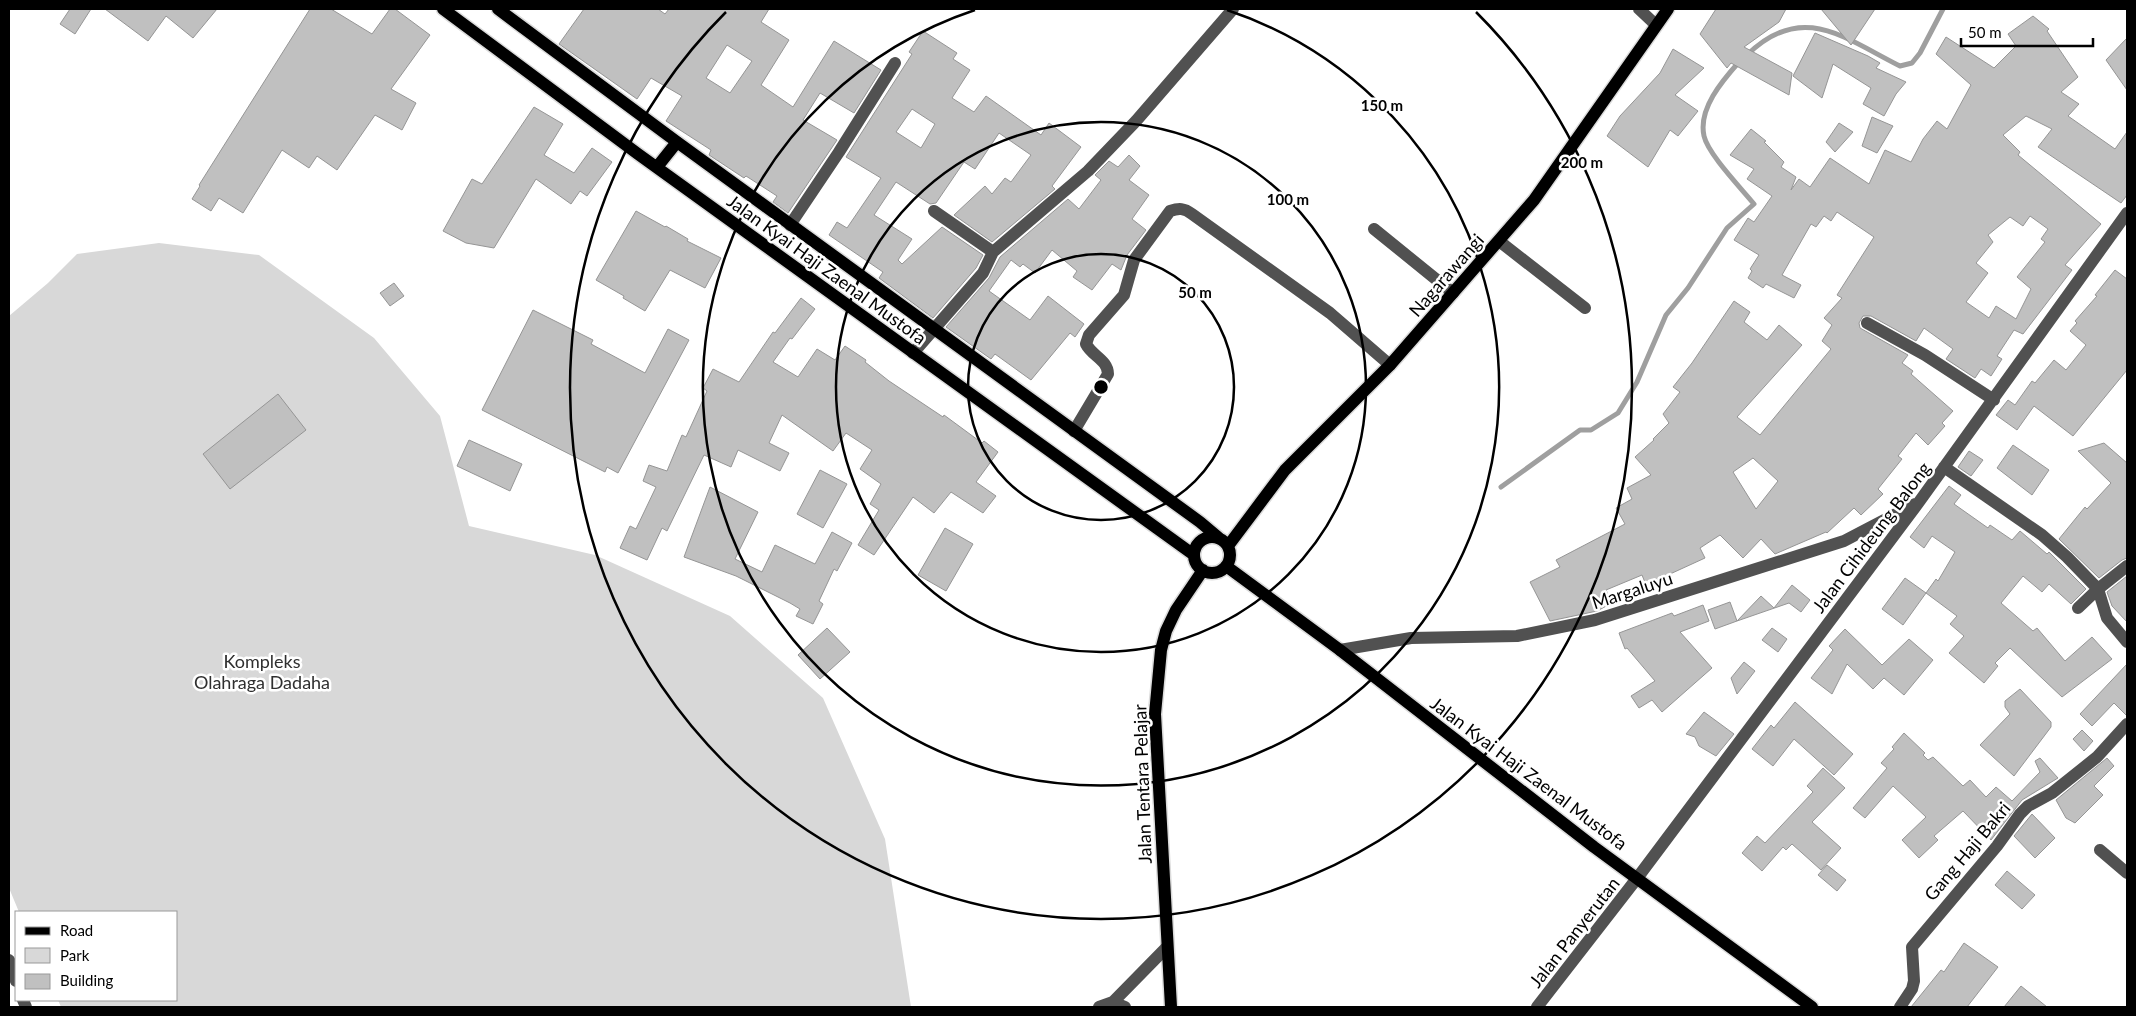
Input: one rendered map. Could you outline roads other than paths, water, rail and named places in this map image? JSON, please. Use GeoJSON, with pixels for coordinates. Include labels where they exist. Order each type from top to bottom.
{"type":"FeatureCollection","features":[{"type":"Feature","properties":{"kind":"main road","name":"Jalan Kyai Haji Zaenal Mustofa"},"geometry":{"type":"LineString","coordinates":[[442,9],[1194,556]]}},
{"type":"Feature","properties":{"kind":"main road","name":"Jalan Kyai Haji Zaenal Mustofa"},"geometry":{"type":"LineString","coordinates":[[498,9],[677,142],[1200,522],[1223,542]]}},
{"type":"Feature","properties":{"kind":"main road","name":"Nagarawangi"},"geometry":{"type":"LineString","coordinates":[[1223,542],[1286,470],[1390,365],[1534,200],[1668,9]]}},
{"type":"Feature","properties":{"kind":"main road"},"geometry":{"type":"LineString","coordinates":[[657,167],[677,142]]}},
{"type":"Feature","properties":{"kind":"main road"},"geometry":{"type":"LineString","coordinates":[[1205,538],[1223,542],[1230,556],[1226,566],[1213,573],[1203,570],[1195,562],[1194,556],[1199,542],[1205,538]]}},
{"type":"Feature","properties":{"kind":"main road","name":"Jalan Kyai Haji Zaenal Mustofa"},"geometry":{"type":"LineString","coordinates":[[1226,566],[1340,650],[1594,847],[1638,877],[1812,1007]]}},
{"type":"Feature","properties":{"kind":"main road","name":"Jalan Tentara Pelajar"},"geometry":{"type":"LineString","coordinates":[[1171,1007],[1155,714],[1161,650],[1166,631],[1176,610],[1203,570]]}},
{"type":"Feature","properties":{"kind":"street"},"geometry":{"type":"LineString","coordinates":[[913,352],[983,273],[993,252],[1088,171],[1136,121],[1234,9]]}},
{"type":"Feature","properties":{"kind":"street"},"geometry":{"type":"LineString","coordinates":[[1639,9],[1656,25]]}},
{"type":"Feature","properties":{"kind":"street"},"geometry":{"type":"LineString","coordinates":[[790,224],[839,152],[895,63]]}},
{"type":"Feature","properties":{"kind":"street"},"geometry":{"type":"LineString","coordinates":[[1074,430],[1108,374],[1107,365],[1089,350],[1086,344],[1089,335],[1124,295],[1134,260],[1170,211],[1178,208],[1186,209],[1308,296],[1390,365]]}},
{"type":"Feature","properties":{"kind":"street"},"geometry":{"type":"LineString","coordinates":[[934,211],[993,252]]}},
{"type":"Feature","properties":{"kind":"street","name":"Jalan Cihideung Balong"},"geometry":{"type":"LineString","coordinates":[[1638,877],[1919,502],[2127,213]]}},
{"type":"Feature","properties":{"kind":"street"},"geometry":{"type":"LineString","coordinates":[[1374,229],[1453,293]]}},
{"type":"Feature","properties":{"kind":"street"},"geometry":{"type":"LineString","coordinates":[[1498,241],[1585,308]]}},
{"type":"Feature","properties":{"kind":"street"},"geometry":{"type":"LineString","coordinates":[[1867,323],[1925,355],[1994,400]]}},
{"type":"Feature","properties":{"kind":"street"},"geometry":{"type":"LineString","coordinates":[[1944,468],[2042,535],[2067,557],[2098,589],[2107,618],[2127,642]]}},
{"type":"Feature","properties":{"kind":"street","name":"Margaluyu"},"geometry":{"type":"LineString","coordinates":[[1340,650],[1411,638],[1517,636],[1595,620],[1844,541],[1919,502]]}},
{"type":"Feature","properties":{"kind":"street"},"geometry":{"type":"LineString","coordinates":[[2078,608],[2127,566]]}},
{"type":"Feature","properties":{"kind":"street","name":"Gang Haji Bakri"},"geometry":{"type":"LineString","coordinates":[[1900,1007],[1912,989],[1914,981],[1912,947],[1932,921],[1998,846],[2020,814],[2028,806],[2052,793],[2097,757],[2127,724]]}},
{"type":"Feature","properties":{"kind":"street"},"geometry":{"type":"LineString","coordinates":[[2100,850],[2127,873]]}},
{"type":"Feature","properties":{"kind":"street","name":"Jalan Panyerutan"},"geometry":{"type":"LineString","coordinates":[[1537,1007],[1638,877]]}},
{"type":"Feature","properties":{"kind":"street"},"geometry":{"type":"LineString","coordinates":[[1099,1007],[1119,1005],[1167,948]]}},
{"type":"Feature","properties":{"kind":"street"},"geometry":{"type":"LineString","coordinates":[[9,960],[15,978]]}},
{"type":"Feature","properties":{"kind":"waterway"},"geometry":{"type":"LineString","coordinates":[[1747,55],[1767,39],[1786,30],[1805,27],[1841,36],[1900,66],[1912,63],[1920,53],[1943,9]]}},
{"type":"Feature","properties":{"kind":"waterway"},"geometry":{"type":"LineString","coordinates":[[1501,487],[1580,430],[1591,430],[1618,413],[1637,382],[1666,315],[1688,288],[1727,228],[1754,204],[1718,161],[1704,136],[1703,126],[1708,106],[1719,87],[1739,62]]}},
{"type":"Feature","properties":{"kind":"park label","name":"Kompleks Olahraga Dadaha"},"geometry":{"type":"Point","coordinates":[262,671]}}]}
